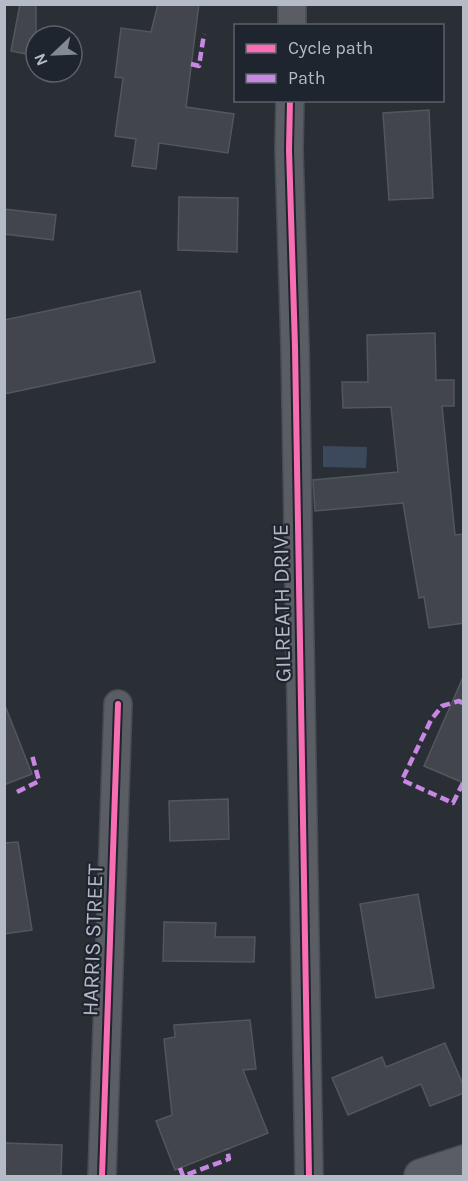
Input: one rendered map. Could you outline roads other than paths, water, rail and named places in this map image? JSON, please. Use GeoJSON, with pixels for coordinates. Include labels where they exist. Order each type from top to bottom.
{"type":"FeatureCollection","features":[{"type":"Feature","properties":{"kind":"street"},"geometry":{"type":"LineString","coordinates":[[292,4],[292,24]]}},
{"type":"Feature","properties":{"kind":"street","name":"GILREATH DRIVE"},"geometry":{"type":"LineString","coordinates":[[290,102],[289,150],[296,359],[309,1176]]}},
{"type":"Feature","properties":{"kind":"street","name":"HARRIS STREET"},"geometry":{"type":"LineString","coordinates":[[102,1176],[118,704]]}},
{"type":"Feature","properties":{"kind":"street"},"geometry":{"type":"LineString","coordinates":[[421,1176],[464,1162]]}},
{"type":"Feature","properties":{"kind":"water"},"geometry":{"type":"Polygon","coordinates":[[[323,446],[367,447],[366,468],[323,467],[323,446]]]}}]}
